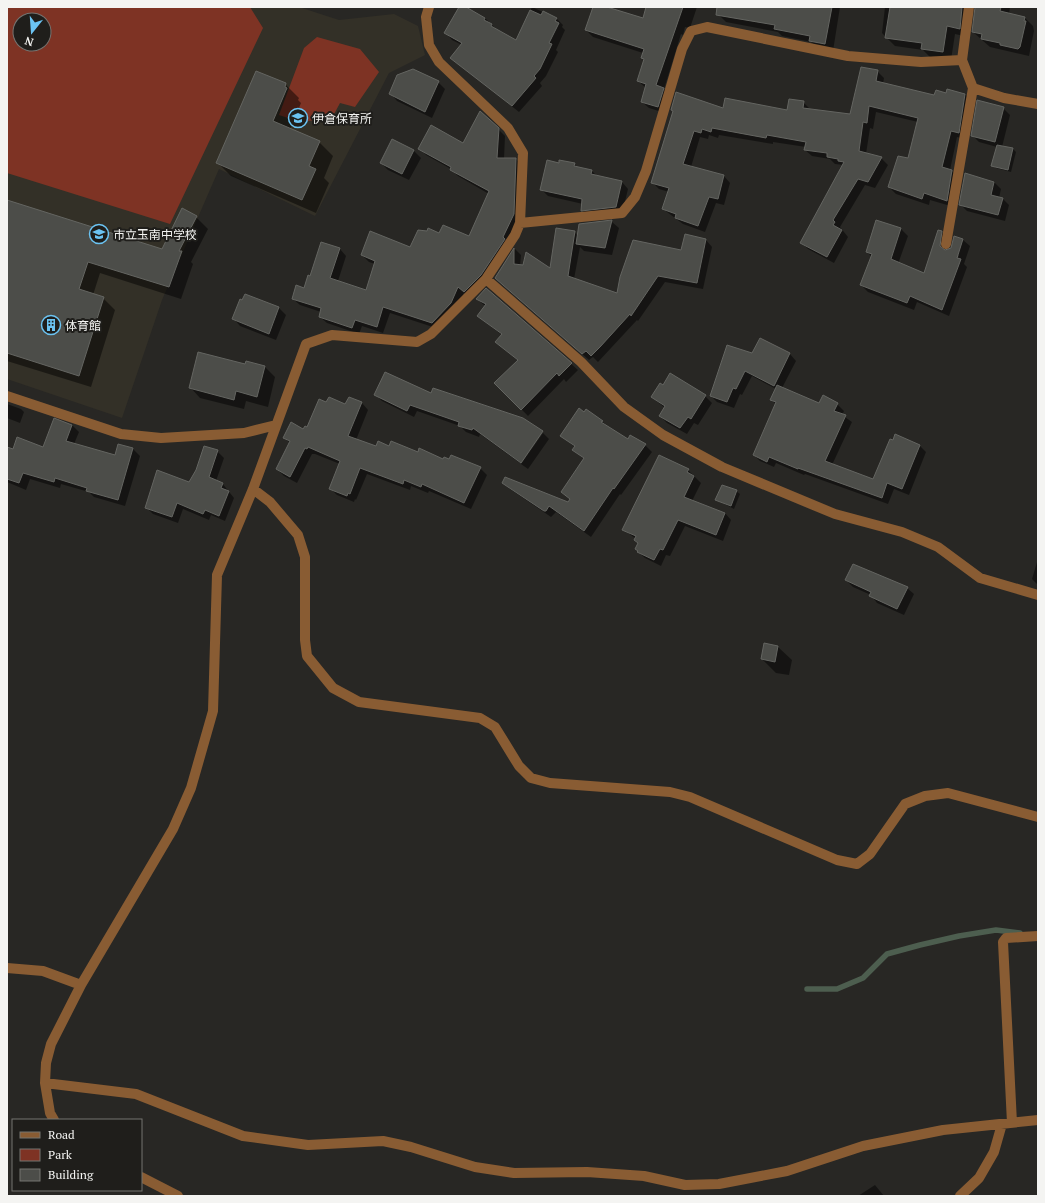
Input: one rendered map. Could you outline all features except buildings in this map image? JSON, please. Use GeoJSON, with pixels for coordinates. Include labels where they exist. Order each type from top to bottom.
{"type":"FeatureCollection","features":[{"type":"Feature","properties":{"kind":"street"},"geometry":{"type":"LineString","coordinates":[[53,1119],[50,1113],[45,1083],[46,1063],[51,1044],[81,985],[173,829],[191,788],[213,711],[217,575],[253,489],[306,344],[332,335],[416,342],[430,334],[486,279],[515,236],[520,223],[523,152],[508,128],[439,62],[429,45],[426,17],[428,7]]}},
{"type":"Feature","properties":{"kind":"street"},"geometry":{"type":"LineString","coordinates":[[946,244],[973,88],[962,60],[969,7]]}},
{"type":"Feature","properties":{"kind":"street"},"geometry":{"type":"LineString","coordinates":[[520,223],[622,213],[635,197],[646,171],[682,49],[691,31],[707,28],[848,56],[921,62],[962,60]]}},
{"type":"Feature","properties":{"kind":"street"},"geometry":{"type":"LineString","coordinates":[[973,88],[1004,98],[1038,104]]}},
{"type":"Feature","properties":{"kind":"street"},"geometry":{"type":"LineString","coordinates":[[486,279],[580,362],[624,407],[662,435],[722,467],[835,514],[902,532],[938,547],[980,578],[1038,595]]}},
{"type":"Feature","properties":{"kind":"street"},"geometry":{"type":"LineString","coordinates":[[7,396],[121,434],[169,438],[244,433],[276,425]]}},
{"type":"Feature","properties":{"kind":"street"},"geometry":{"type":"LineString","coordinates":[[253,489],[270,502],[298,535],[306,556],[305,640],[307,656],[333,688],[358,702],[480,718],[495,727],[519,766],[531,778],[550,783],[670,792],[690,796],[837,860],[857,864],[870,854],[905,804],[925,796],[948,793],[1038,817]]}},
{"type":"Feature","properties":{"kind":"street"},"geometry":{"type":"LineString","coordinates":[[960,1196],[979,1178],[994,1152],[1007,1123],[1003,942],[1006,938],[1038,936]]}},
{"type":"Feature","properties":{"kind":"street"},"geometry":{"type":"LineString","coordinates":[[7,968],[43,971],[81,985]]}},
{"type":"Feature","properties":{"kind":"street"},"geometry":{"type":"LineString","coordinates":[[45,1083],[136,1094],[242,1136],[308,1145],[382,1141],[411,1147],[475,1167],[514,1173],[587,1172],[644,1176],[685,1185],[719,1184],[787,1171],[863,1146],[943,1130],[1038,1120]]}},
{"type":"Feature","properties":{"kind":"street"},"geometry":{"type":"LineString","coordinates":[[142,1178],[178,1196]]}},
{"type":"Feature","properties":{"kind":"shaded area","name":"市立玉南中学校"},"geometry":{"type":"Polygon","coordinates":[[[7,7],[299,7],[339,20],[394,14],[418,26],[425,55],[389,73],[315,216],[219,169],[162,300],[122,418],[7,379],[7,7]]]}},
{"type":"Feature","properties":{"kind":"green space"},"geometry":{"type":"Polygon","coordinates":[[[7,7],[250,7],[263,28],[170,224],[7,173],[7,7]]]}},
{"type":"Feature","properties":{"kind":"green space"},"geometry":{"type":"Polygon","coordinates":[[[317,37],[360,49],[379,72],[355,107],[340,103],[332,118],[300,122],[279,115],[304,48],[317,37]]]}},
{"type":"Feature","properties":{"kind":"waterway"},"geometry":{"type":"LineString","coordinates":[[807,989],[837,989],[863,978],[887,954],[920,945],[959,936],[996,930],[1020,933]]}},
{"type":"Feature","properties":{"kind":"place","name":"伊倉保育所"},"geometry":{"type":"Point","coordinates":[298,118]}},
{"type":"Feature","properties":{"kind":"place","name":"市立玉南中学校"},"geometry":{"type":"Point","coordinates":[99,234]}},
{"type":"Feature","properties":{"kind":"place","name":"体育館"},"geometry":{"type":"Point","coordinates":[51,325]}}]}
